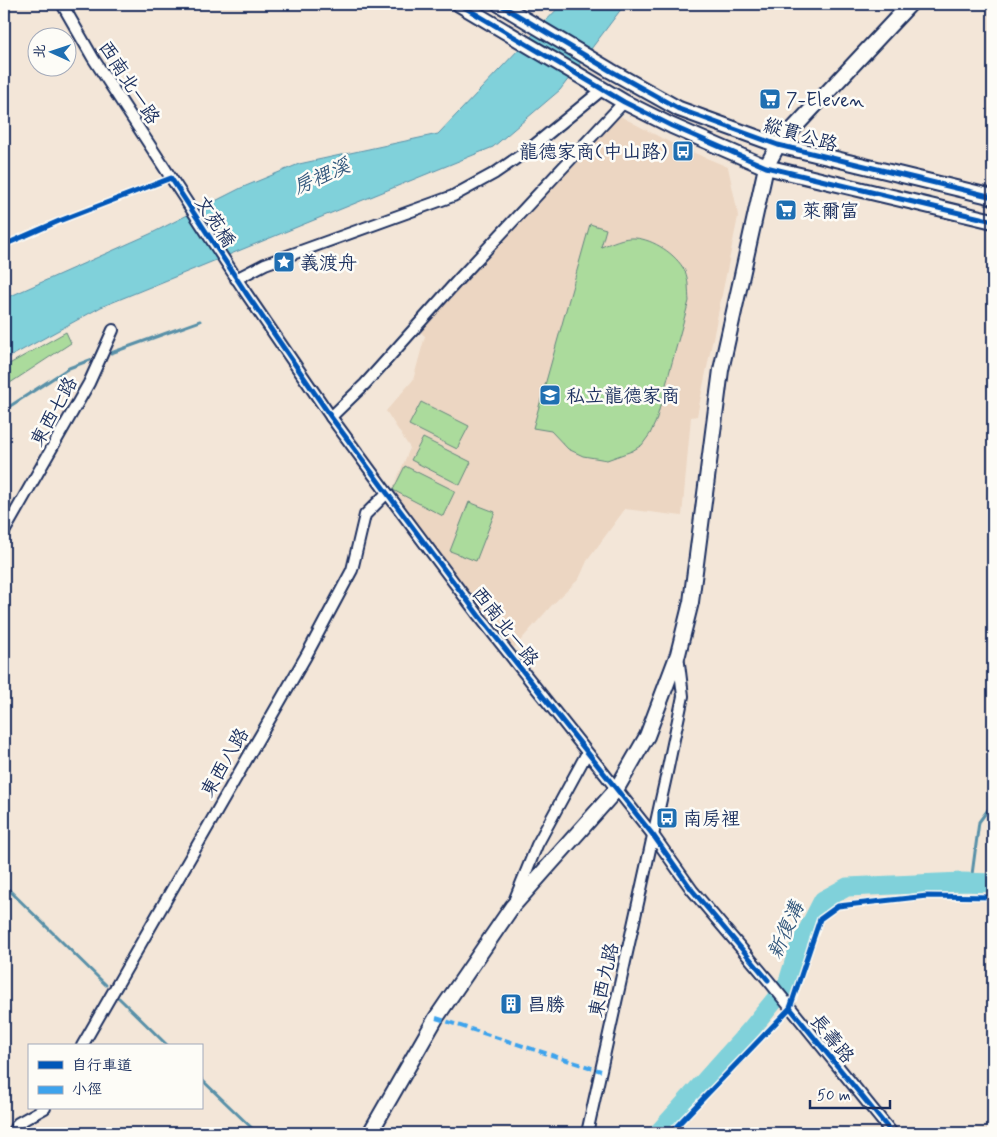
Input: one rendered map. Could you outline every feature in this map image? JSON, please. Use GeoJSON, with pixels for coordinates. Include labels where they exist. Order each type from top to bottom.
{"type":"FeatureCollection","features":[{"type":"Feature","properties":{"kind":"main road","name":"縱貫公路"},"geometry":{"type":"LineString","coordinates":[[459,4],[624,102],[672,126],[766,167],[993,221]]}},
{"type":"Feature","properties":{"kind":"main road","name":"縱貫公路"},"geometry":{"type":"LineString","coordinates":[[499,4],[679,109],[778,145],[993,197]]}},
{"type":"Feature","properties":{"kind":"main road"},"geometry":{"type":"LineString","coordinates":[[370,1133],[436,1018],[512,907],[616,790],[647,736],[678,654],[691,602],[721,370],[766,167],[778,145],[910,4]]}},
{"type":"Feature","properties":{"kind":"street","name":"西南北一路"},"geometry":{"type":"LineString","coordinates":[[62,4],[93,58],[171,178]]}},
{"type":"Feature","properties":{"kind":"street"},"geometry":{"type":"LineString","coordinates":[[236,279],[265,264],[453,196],[495,173],[527,151],[603,89]]}},
{"type":"Feature","properties":{"kind":"street"},"geometry":{"type":"LineString","coordinates":[[331,416],[365,384],[458,280],[624,102]]}},
{"type":"Feature","properties":{"kind":"street","name":"文苑橋"},"geometry":{"type":"LineString","coordinates":[[171,178],[236,279]]}},
{"type":"Feature","properties":{"kind":"street","name":"西南北一路"},"geometry":{"type":"LineString","coordinates":[[236,279],[331,416],[479,616],[653,835],[692,890],[768,980]]}},
{"type":"Feature","properties":{"kind":"street","name":"東西七路"},"geometry":{"type":"LineString","coordinates":[[4,532],[89,383],[113,330]]}},
{"type":"Feature","properties":{"kind":"street","name":"東西八路"},"geometry":{"type":"LineString","coordinates":[[83,1044],[306,656],[352,570],[366,515],[387,493]]}},
{"type":"Feature","properties":{"kind":"street","name":"東西九路"},"geometry":{"type":"LineString","coordinates":[[587,1133],[683,696],[678,654]]}},
{"type":"Feature","properties":{"kind":"street"},"geometry":{"type":"LineString","coordinates":[[512,907],[537,845],[587,752]]}},
{"type":"Feature","properties":{"kind":"street","name":"長壽路"},"geometry":{"type":"LineString","coordinates":[[768,980],[892,1133]]}},
{"type":"Feature","properties":{"kind":"street"},"geometry":{"type":"LineString","coordinates":[[12,1133],[18,1123],[41,1110]]}},
{"type":"Feature","properties":{"kind":"shaded area","name":"私立龍德家商"},"geometry":{"type":"Polygon","coordinates":[[[618,115],[673,144],[728,167],[737,209],[738,217],[697,416],[691,417],[682,516],[625,509],[587,561],[579,579],[552,605],[512,650],[392,491],[410,448],[386,411],[413,380],[425,336],[418,330],[618,115]]]}},
{"type":"Feature","properties":{"kind":"green space"},"geometry":{"type":"Polygon","coordinates":[[[590,224],[606,229],[601,247],[622,239],[635,238],[649,241],[663,248],[676,259],[685,271],[688,286],[689,301],[656,421],[650,434],[642,445],[632,451],[607,460],[583,456],[568,449],[551,431],[533,428],[590,224]]]}},
{"type":"Feature","properties":{"kind":"green space"},"geometry":{"type":"Polygon","coordinates":[[[66,332],[71,343],[4,387],[4,367],[66,332]]]}},
{"type":"Feature","properties":{"kind":"green space"},"geometry":{"type":"Polygon","coordinates":[[[421,402],[469,426],[457,449],[409,425],[421,402]]]}},
{"type":"Feature","properties":{"kind":"green space"},"geometry":{"type":"Polygon","coordinates":[[[423,438],[471,462],[460,485],[411,460],[423,438]]]}},
{"type":"Feature","properties":{"kind":"green space"},"geometry":{"type":"Polygon","coordinates":[[[405,466],[455,491],[443,516],[393,490],[405,466]]]}},
{"type":"Feature","properties":{"kind":"green space"},"geometry":{"type":"Polygon","coordinates":[[[469,502],[495,512],[476,561],[450,551],[469,502]]]}},
{"type":"Feature","properties":{"kind":"water","name":"房裡溪"},"geometry":{"type":"Polygon","coordinates":[[[562,4],[625,4],[560,90],[493,147],[101,307],[4,360],[4,299],[150,234],[241,188],[299,164],[438,134],[562,4]]]}},
{"type":"Feature","properties":{"kind":"waterway"},"geometry":{"type":"LineString","coordinates":[[111,353],[200,321]]}},
{"type":"Feature","properties":{"kind":"waterway"},"geometry":{"type":"LineString","coordinates":[[4,410],[69,368],[90,360]]}},
{"type":"Feature","properties":{"kind":"waterway"},"geometry":{"type":"LineString","coordinates":[[971,882],[979,822],[993,803]]}},
{"type":"Feature","properties":{"kind":"waterway","name":"新復溝"},"geometry":{"type":"LineString","coordinates":[[658,1133],[752,1028],[787,985],[798,949],[823,900],[847,887],[962,882],[993,883]]}},
{"type":"Feature","properties":{"kind":"waterway"},"geometry":{"type":"LineString","coordinates":[[4,885],[106,985]]}},
{"type":"Feature","properties":{"kind":"waterway"},"geometry":{"type":"LineString","coordinates":[[119,998],[166,1044]]}},
{"type":"Feature","properties":{"kind":"waterway"},"geometry":{"type":"LineString","coordinates":[[202,1080],[257,1133]]}},
{"type":"Feature","properties":{"kind":"marked path"},"geometry":{"type":"LineString","coordinates":[[436,1018],[601,1071]]}},
{"type":"Feature","properties":{"kind":"cycle path"},"geometry":{"type":"LineString","coordinates":[[459,4],[624,102],[672,126],[766,167],[993,221]]}},
{"type":"Feature","properties":{"kind":"cycle path"},"geometry":{"type":"LineString","coordinates":[[499,4],[679,109],[778,145],[993,197]]}},
{"type":"Feature","properties":{"kind":"cycle path"},"geometry":{"type":"LineString","coordinates":[[4,245],[59,221],[171,178],[246,293],[331,417],[387,493],[479,616],[653,835],[692,890],[768,980]]}},
{"type":"Feature","properties":{"kind":"cycle path"},"geometry":{"type":"LineString","coordinates":[[670,1133],[790,1008],[820,919],[838,906],[927,896],[993,897]]}},
{"type":"Feature","properties":{"kind":"cycle path"},"geometry":{"type":"LineString","coordinates":[[790,1008],[892,1133]]}},
{"type":"Feature","properties":{"kind":"place","name":"7-Eleven"},"geometry":{"type":"Point","coordinates":[770,99]}},
{"type":"Feature","properties":{"kind":"place","name":"龍德家商(中山路)"},"geometry":{"type":"Point","coordinates":[683,151]}},
{"type":"Feature","properties":{"kind":"place","name":"萊爾富"},"geometry":{"type":"Point","coordinates":[786,210]}},
{"type":"Feature","properties":{"kind":"place","name":"義渡舟"},"geometry":{"type":"Point","coordinates":[284,262]}},
{"type":"Feature","properties":{"kind":"place","name":"私立龍德家商"},"geometry":{"type":"Point","coordinates":[550,395]}},
{"type":"Feature","properties":{"kind":"place","name":"南房裡"},"geometry":{"type":"Point","coordinates":[667,818]}},
{"type":"Feature","properties":{"kind":"place","name":"昌勝"},"geometry":{"type":"Point","coordinates":[511,1004]}}]}
